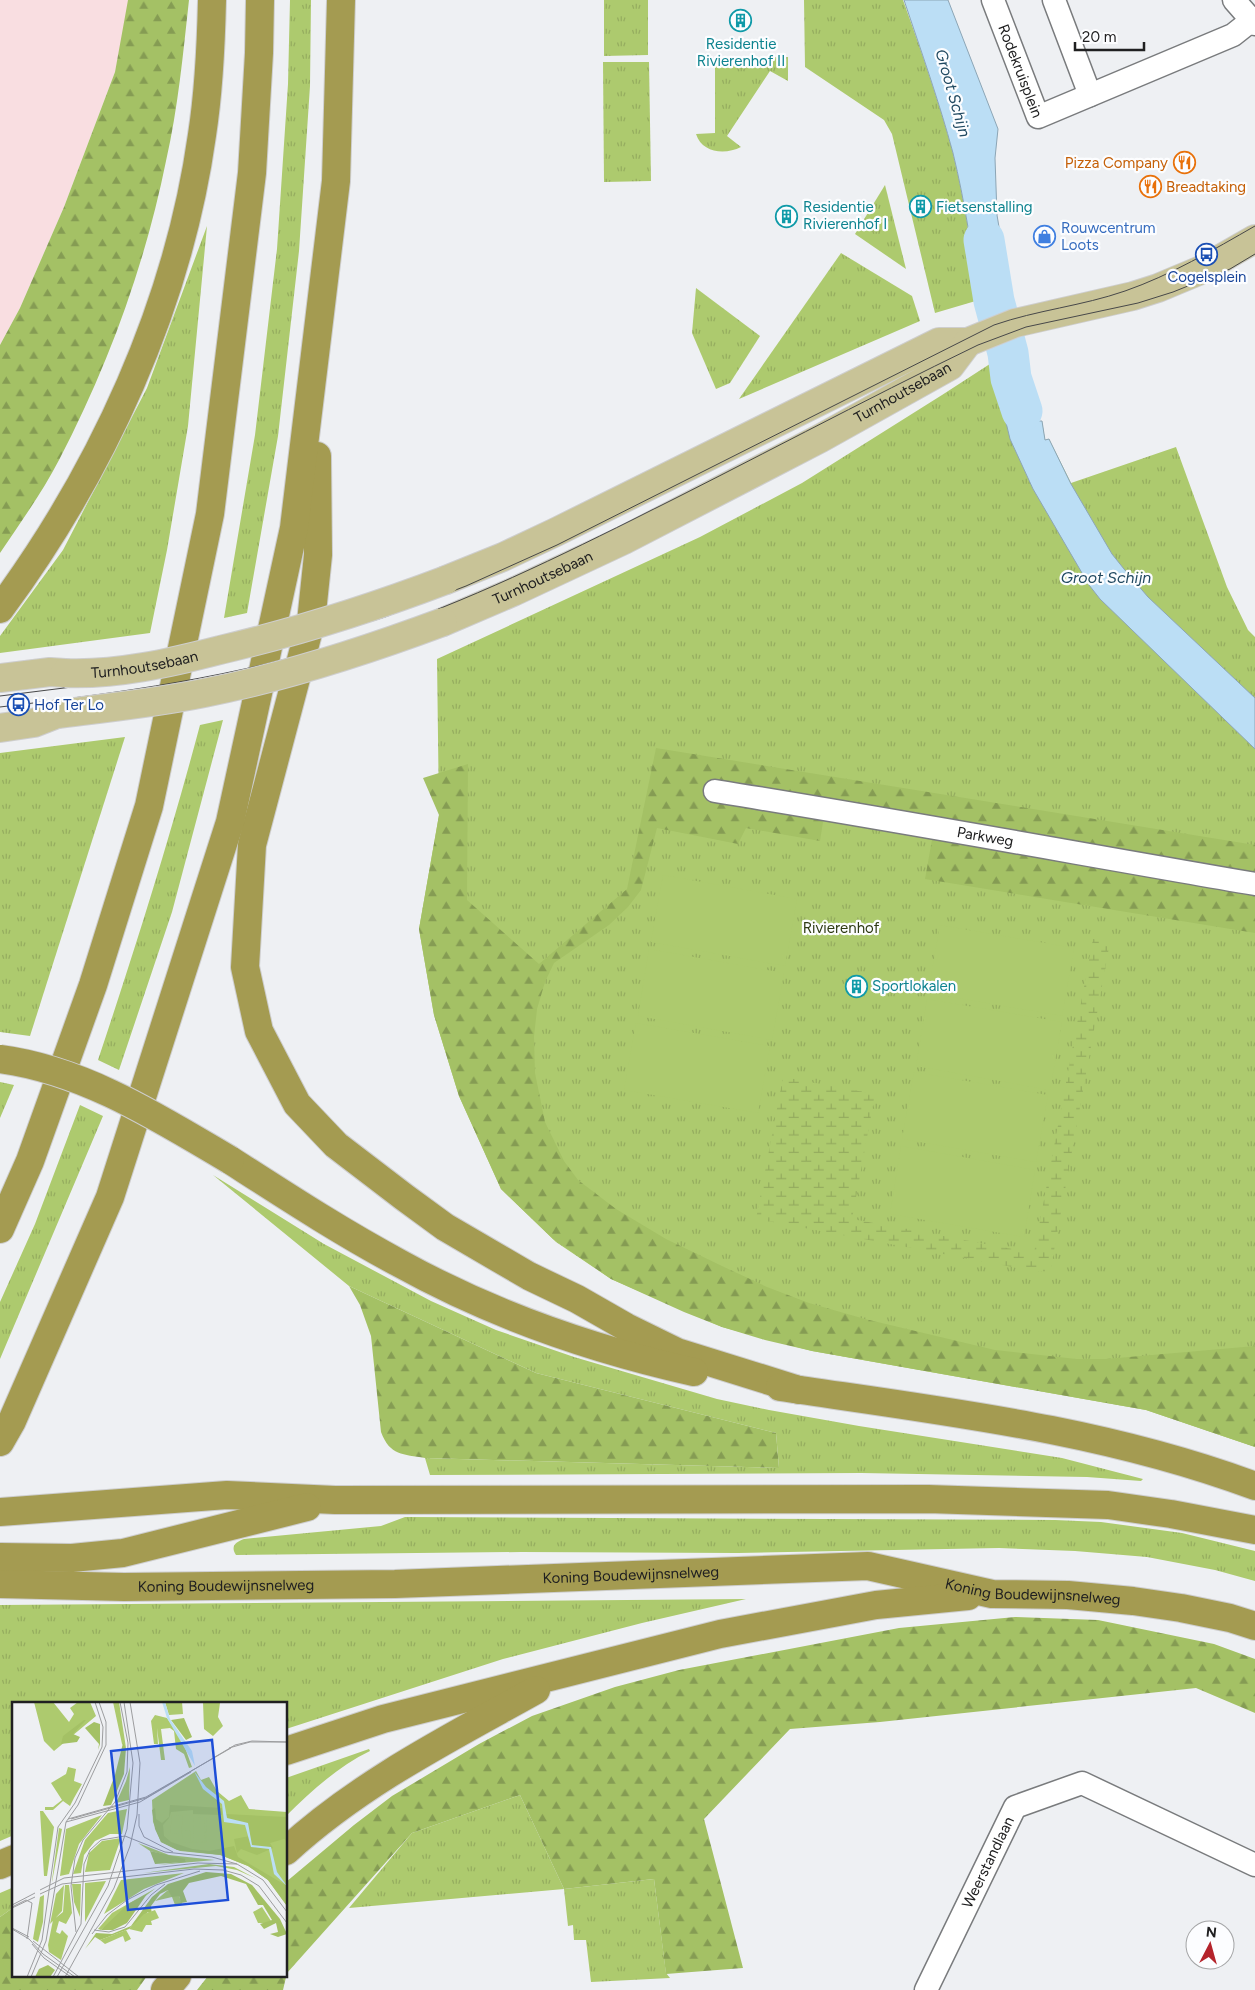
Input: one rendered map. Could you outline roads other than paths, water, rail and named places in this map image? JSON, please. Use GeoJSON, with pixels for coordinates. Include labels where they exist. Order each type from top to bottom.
{"type":"FeatureCollection","features":[{"type":"Feature","properties":{"kind":"highway"},"geometry":{"type":"LineString","coordinates":[[0,610],[65,512],[107,434],[142,356],[167,287],[181,240],[202,136],[210,70],[212,0]]}},
{"type":"Feature","properties":{"kind":"highway"},"geometry":{"type":"LineString","coordinates":[[0,1229],[30,1162],[93,985],[151,796],[210,514],[252,173],[260,54],[260,0]]}},
{"type":"Feature","properties":{"kind":"highway"},"geometry":{"type":"LineString","coordinates":[[0,1442],[12,1421],[110,1197],[230,822],[294,528],[336,181],[341,0]]}},
{"type":"Feature","properties":{"kind":"highway"},"geometry":{"type":"LineString","coordinates":[[316,345],[318,555],[311,622],[252,845],[245,967],[259,1031],[297,1104],[336,1145],[445,1227],[529,1276],[677,1352],[798,1390]]}},
{"type":"Feature","properties":{"kind":"highway"},"geometry":{"type":"LineString","coordinates":[[0,1059],[19,1061],[51,1070],[99,1088],[164,1121],[230,1160],[332,1226],[400,1264],[465,1296],[533,1325],[647,1362],[717,1378],[985,1417],[1111,1442],[1208,1468],[1255,1486]]}},
{"type":"Feature","properties":{"kind":"highway"},"geometry":{"type":"LineString","coordinates":[[0,1512],[227,1495],[335,1500],[928,1499],[1108,1505],[1171,1514],[1255,1530]]}},
{"type":"Feature","properties":{"kind":"highway"},"geometry":{"type":"LineString","coordinates":[[0,1557],[72,1558],[123,1553],[335,1500]]}},
{"type":"Feature","properties":{"kind":"highway","name":"Koning Boudewijnsnelweg"},"geometry":{"type":"LineString","coordinates":[[0,1584],[60,1584],[124,1588],[396,1584],[868,1566],[992,1594],[1068,1595],[1133,1602],[1181,1608],[1230,1618],[1255,1626]]}},
{"type":"Feature","properties":{"kind":"highway"},"geometry":{"type":"LineString","coordinates":[[288,1750],[383,1719],[720,1634],[876,1605],[992,1594]]}},
{"type":"Feature","properties":{"kind":"highway"},"geometry":{"type":"LineString","coordinates":[[288,1849],[339,1807],[398,1767],[570,1671]]}},
{"type":"Feature","properties":{"kind":"highway"},"geometry":{"type":"LineString","coordinates":[[0,1865],[12,1860]]}},
{"type":"Feature","properties":{"kind":"highway"},"geometry":{"type":"LineString","coordinates":[[165,1990],[175,1978]]}},
{"type":"Feature","properties":{"kind":"main road"},"geometry":{"type":"LineString","coordinates":[[977,338],[1016,323],[1133,296],[1158,288],[1201,270],[1255,239]]}},
{"type":"Feature","properties":{"kind":"main road","name":"Turnhoutsebaan"},"geometry":{"type":"LineString","coordinates":[[0,678],[36,674],[93,674],[110,672],[199,656],[339,618],[446,580],[503,557],[939,342],[977,338]]}},
{"type":"Feature","properties":{"kind":"main road","name":"Turnhoutsebaan"},"geometry":{"type":"LineString","coordinates":[[0,728],[34,723],[57,714],[202,693],[255,682],[368,650],[443,622],[513,592],[624,540],[821,438],[950,366],[977,338]]}},
{"type":"Feature","properties":{"kind":"street","name":"Rodekruisplein"},"geometry":{"type":"LineString","coordinates":[[992,0],[1038,117],[1233,35],[1253,22]]}},
{"type":"Feature","properties":{"kind":"street"},"geometry":{"type":"LineString","coordinates":[[1054,0],[1090,95]]}},
{"type":"Feature","properties":{"kind":"street"},"geometry":{"type":"LineString","coordinates":[[1234,0],[1253,22]]}},
{"type":"Feature","properties":{"kind":"street","name":"Parkweg"},"geometry":{"type":"LineString","coordinates":[[715,791],[925,825],[1140,865],[1188,871],[1255,884]]}},
{"type":"Feature","properties":{"kind":"street","name":"Weerstandlaan"},"geometry":{"type":"LineString","coordinates":[[926,1990],[1015,1807],[1082,1783],[1255,1865]]}},
{"type":"Feature","properties":{"kind":"water","name":"Groot Schijn"},"geometry":{"type":"Polygon","coordinates":[[[904,0],[948,0],[998,129],[995,158],[997,215],[1010,293],[979,300],[965,208],[953,153],[936,95],[904,0]]]}},
{"type":"Feature","properties":{"kind":"water","name":"Groot Schijn"},"geometry":{"type":"Polygon","coordinates":[[[1023,353],[1033,407],[1038,421],[1042,421],[1045,440],[1049,439],[1071,484],[1112,554],[1148,597],[1255,698],[1255,749],[1100,599],[1089,585],[1033,489],[1010,439],[1002,406],[996,360],[1023,353]]]}},
{"type":"Feature","properties":{"kind":"waterway","name":"Groot Schijn"},"geometry":{"type":"LineString","coordinates":[[984,240],[994,301],[1008,353],[1011,378],[1022,411]]}},
{"type":"Feature","properties":{"kind":"tram line"},"geometry":{"type":"LineString","coordinates":[[0,696],[136,679],[197,668],[295,645],[385,617],[466,586],[557,545],[994,325],[1027,315],[1092,301],[1142,285],[1192,262],[1255,226]]}},
{"type":"Feature","properties":{"kind":"tram line"},"geometry":{"type":"LineString","coordinates":[[0,707],[89,696],[222,674],[309,653],[388,628],[460,600],[565,553],[978,345],[1026,327],[1138,303],[1173,292],[1230,269],[1255,254]]}},
{"type":"Feature","properties":{"kind":"place","name":"Residentie Rivierenhof II"},"geometry":{"type":"Point","coordinates":[741,21]}},
{"type":"Feature","properties":{"kind":"place","name":"Pizza Company"},"geometry":{"type":"Point","coordinates":[1184,163]}},
{"type":"Feature","properties":{"kind":"place","name":"Breadtaking"},"geometry":{"type":"Point","coordinates":[1150,187]}},
{"type":"Feature","properties":{"kind":"place","name":"Fietsenstalling"},"geometry":{"type":"Point","coordinates":[920,207]}},
{"type":"Feature","properties":{"kind":"place","name":"Residentie Rivierenhof I"},"geometry":{"type":"Point","coordinates":[787,216]}},
{"type":"Feature","properties":{"kind":"place","name":"Rouwcentrum Loots"},"geometry":{"type":"Point","coordinates":[1045,237]}},
{"type":"Feature","properties":{"kind":"place","name":"Cogelsplein"},"geometry":{"type":"Point","coordinates":[1207,254]}},
{"type":"Feature","properties":{"kind":"place","name":"Hof Ter Lo"},"geometry":{"type":"Point","coordinates":[18,705]}},
{"type":"Feature","properties":{"kind":"place","name":"Sportlokalen"},"geometry":{"type":"Point","coordinates":[856,986]}},
{"type":"Feature","properties":{"kind":"park label","name":"Rivierenhof"},"geometry":{"type":"Point","coordinates":[841,928]}}]}
